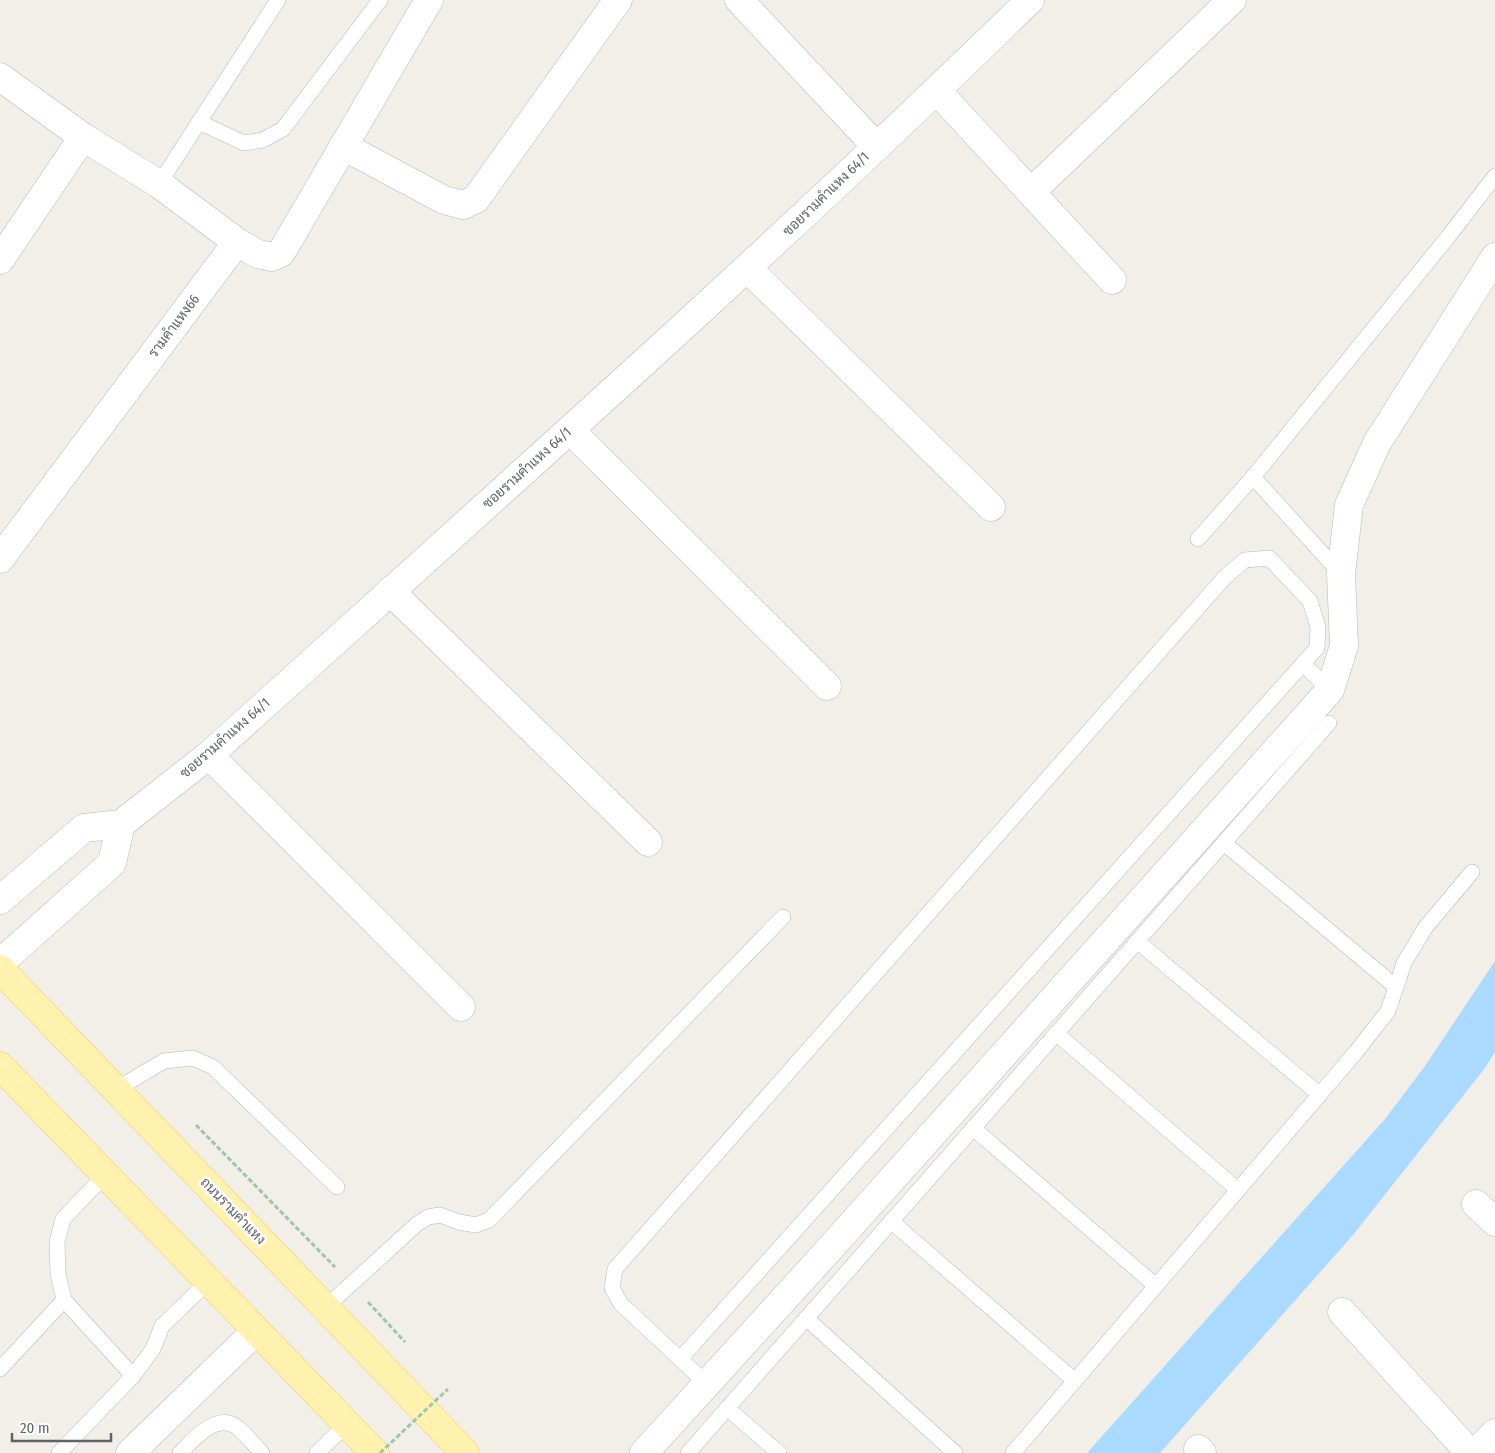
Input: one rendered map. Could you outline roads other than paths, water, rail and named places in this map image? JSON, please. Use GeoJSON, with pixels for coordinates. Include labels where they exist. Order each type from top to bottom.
{"type":"FeatureCollection","features":[{"type":"Feature","properties":{"kind":"main road","name":"ถนนรามคำแหง"},"geometry":{"type":"LineString","coordinates":[[0,969],[465,1453]]}},
{"type":"Feature","properties":{"kind":"main road"},"geometry":{"type":"LineString","coordinates":[[0,1066],[375,1453]]}},
{"type":"Feature","properties":{"kind":"street"},"geometry":{"type":"LineString","coordinates":[[0,77],[83,137],[158,184],[237,242],[258,254],[272,257],[280,253],[429,0]]}},
{"type":"Feature","properties":{"kind":"street"},"geometry":{"type":"LineString","coordinates":[[343,146],[444,200],[463,205],[476,199],[618,0]]}},
{"type":"Feature","properties":{"kind":"street"},"geometry":{"type":"LineString","coordinates":[[739,0],[876,146]]}},
{"type":"Feature","properties":{"kind":"street","name":"ซอยรามคำแหง 64/1"},"geometry":{"type":"LineString","coordinates":[[121,824],[208,755],[748,269],[876,146],[937,91],[1030,0]]}},
{"type":"Feature","properties":{"kind":"street"},"geometry":{"type":"LineString","coordinates":[[1031,192],[1232,0]]}},
{"type":"Feature","properties":{"kind":"street"},"geometry":{"type":"LineString","coordinates":[[937,91],[1112,280]]}},
{"type":"Feature","properties":{"kind":"street"},"geometry":{"type":"LineString","coordinates":[[0,260],[83,137]]}},
{"type":"Feature","properties":{"kind":"street","name":"รามคำแหง66"},"geometry":{"type":"LineString","coordinates":[[0,560],[237,242]]}},
{"type":"Feature","properties":{"kind":"street"},"geometry":{"type":"LineString","coordinates":[[644,1453],[1330,690],[1344,646],[1341,574],[1349,505],[1377,443],[1495,257]]}},
{"type":"Feature","properties":{"kind":"street"},"geometry":{"type":"LineString","coordinates":[[748,269],[991,507]]}},
{"type":"Feature","properties":{"kind":"street"},"geometry":{"type":"LineString","coordinates":[[570,430],[827,686]]}},
{"type":"Feature","properties":{"kind":"street"},"geometry":{"type":"LineString","coordinates":[[390,591],[648,842]]}},
{"type":"Feature","properties":{"kind":"street"},"geometry":{"type":"LineString","coordinates":[[208,755],[461,1007]]}},
{"type":"Feature","properties":{"kind":"street"},"geometry":{"type":"LineString","coordinates":[[0,900],[84,828],[121,824],[112,863],[0,963]]}},
{"type":"Feature","properties":{"kind":"street"},"geometry":{"type":"LineString","coordinates":[[1342,1312],[1470,1453]]}},
{"type":"Feature","properties":{"kind":"street"},"geometry":{"type":"LineString","coordinates":[[130,1453],[256,1330]]}},
{"type":"Feature","properties":{"kind":"street"},"geometry":{"type":"LineString","coordinates":[[1475,1453],[1495,1433]]}},
{"type":"Feature","properties":{"kind":"lane"},"geometry":{"type":"LineString","coordinates":[[158,184],[278,0]]}},
{"type":"Feature","properties":{"kind":"lane"},"geometry":{"type":"LineString","coordinates":[[199,122],[244,144],[263,140],[283,129],[380,0]]}},
{"type":"Feature","properties":{"kind":"lane"},"geometry":{"type":"LineString","coordinates":[[1198,540],[1253,477],[1448,237],[1495,176]]}},
{"type":"Feature","properties":{"kind":"lane"},"geometry":{"type":"LineString","coordinates":[[1253,477],[1341,574]]}},
{"type":"Feature","properties":{"kind":"lane"},"geometry":{"type":"LineString","coordinates":[[680,1358],[1317,648],[1318,627],[1310,601],[1269,558],[1245,560],[1225,577],[615,1269],[612,1288],[621,1304],[708,1384]]}},
{"type":"Feature","properties":{"kind":"lane"},"geometry":{"type":"LineString","coordinates":[[1303,664],[1330,690]]}},
{"type":"Feature","properties":{"kind":"lane"},"geometry":{"type":"LineString","coordinates":[[688,1453],[1329,723]]}},
{"type":"Feature","properties":{"kind":"lane"},"geometry":{"type":"LineString","coordinates":[[1224,843],[1396,987]]}},
{"type":"Feature","properties":{"kind":"lane"},"geometry":{"type":"LineString","coordinates":[[1013,1453],[1356,1052],[1388,1011],[1404,963],[1425,928],[1472,872]]}},
{"type":"Feature","properties":{"kind":"lane"},"geometry":{"type":"LineString","coordinates":[[326,1307],[416,1224],[428,1217],[440,1214],[459,1222],[476,1225],[489,1220],[783,917]]}},
{"type":"Feature","properties":{"kind":"lane"},"geometry":{"type":"LineString","coordinates":[[1138,941],[1320,1095]]}},
{"type":"Feature","properties":{"kind":"lane"},"geometry":{"type":"LineString","coordinates":[[1056,1033],[1238,1190]]}},
{"type":"Feature","properties":{"kind":"lane"},"geometry":{"type":"LineString","coordinates":[[115,1090],[164,1061],[193,1058],[213,1067],[338,1188]]}},
{"type":"Feature","properties":{"kind":"lane"},"geometry":{"type":"LineString","coordinates":[[973,1128],[1156,1286]]}},
{"type":"Feature","properties":{"kind":"lane"},"geometry":{"type":"LineString","coordinates":[[105,1175],[63,1219],[57,1242],[58,1274],[64,1300],[133,1376]]}},
{"type":"Feature","properties":{"kind":"lane"},"geometry":{"type":"LineString","coordinates":[[891,1222],[1075,1381]]}},
{"type":"Feature","properties":{"kind":"lane"},"geometry":{"type":"LineString","coordinates":[[59,1453],[133,1376],[153,1349],[162,1326],[208,1282]]}},
{"type":"Feature","properties":{"kind":"lane"},"geometry":{"type":"LineString","coordinates":[[0,1369],[64,1300]]}},
{"type":"Feature","properties":{"kind":"lane"},"geometry":{"type":"LineString","coordinates":[[806,1318],[956,1453]]}},
{"type":"Feature","properties":{"kind":"lane"},"geometry":{"type":"LineString","coordinates":[[727,1408],[779,1453]]}},
{"type":"Feature","properties":{"kind":"lane"},"geometry":{"type":"LineString","coordinates":[[180,1453],[206,1428],[220,1424],[235,1426],[262,1453]]}},
{"type":"Feature","properties":{"kind":"lane"},"geometry":{"type":"LineString","coordinates":[[317,1453],[347,1424]]}},
{"type":"Feature","properties":{"kind":"water"},"geometry":{"type":"Polygon","coordinates":[[[1495,961],[1495,1052],[1485,1068],[1353,1235],[1160,1453],[1087,1453],[1385,1119],[1425,1066],[1495,961]]]}}]}
